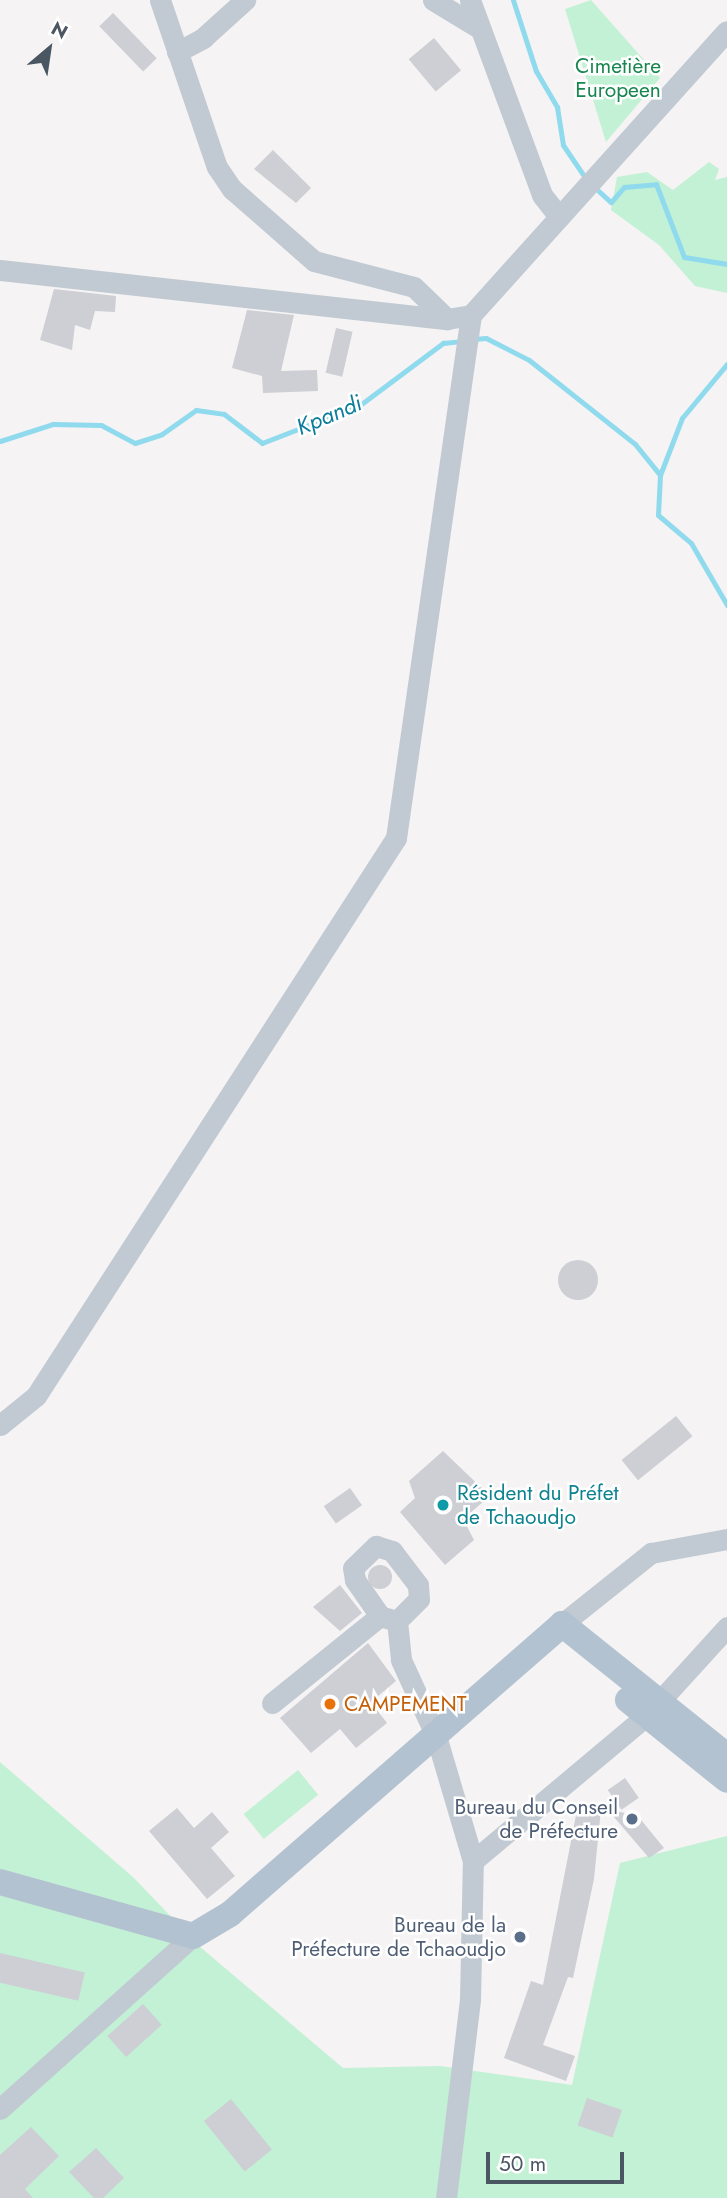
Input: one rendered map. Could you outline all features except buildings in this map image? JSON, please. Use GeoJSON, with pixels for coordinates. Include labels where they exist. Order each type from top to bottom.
{"type":"FeatureCollection","features":[{"type":"Feature","properties":{"kind":"main road"},"geometry":{"type":"LineString","coordinates":[[0,1882],[193,1936],[230,1914],[555,1630],[653,1708],[727,1756]]}},
{"type":"Feature","properties":{"kind":"main road"},"geometry":{"type":"LineString","coordinates":[[653,1708],[727,1780]]}},
{"type":"Feature","properties":{"kind":"street"},"geometry":{"type":"LineString","coordinates":[[160,0],[217,167],[247,205],[314,261],[414,287],[447,319]]}},
{"type":"Feature","properties":{"kind":"street"},"geometry":{"type":"LineString","coordinates":[[177,52],[203,38],[245,0]]}},
{"type":"Feature","properties":{"kind":"street"},"geometry":{"type":"LineString","coordinates":[[432,0],[476,26]]}},
{"type":"Feature","properties":{"kind":"street"},"geometry":{"type":"LineString","coordinates":[[470,0],[476,26],[542,195],[559,218]]}},
{"type":"Feature","properties":{"kind":"street"},"geometry":{"type":"LineString","coordinates":[[0,1425],[36,1396],[396,838],[471,315],[727,31]]}},
{"type":"Feature","properties":{"kind":"street"},"geometry":{"type":"LineString","coordinates":[[0,270],[447,319],[471,315]]}},
{"type":"Feature","properties":{"kind":"street"},"geometry":{"type":"LineString","coordinates":[[555,1630],[651,1553],[727,1539]]}},
{"type":"Feature","properties":{"kind":"street"},"geometry":{"type":"LineString","coordinates":[[272,1703],[388,1619],[401,1660],[436,1736],[473,1861],[470,1999],[446,2198]]}},
{"type":"Feature","properties":{"kind":"street"},"geometry":{"type":"LineString","coordinates":[[473,1861],[653,1708],[727,1628]]}},
{"type":"Feature","properties":{"kind":"street"},"geometry":{"type":"LineString","coordinates":[[0,2109],[193,1936]]}},
{"type":"Feature","properties":{"kind":"green space","name":"Cimetière Europeen"},"geometry":{"type":"Polygon","coordinates":[[[591,0],[660,78],[606,142],[565,9],[591,0]]]}},
{"type":"Feature","properties":{"kind":"green space"},"geometry":{"type":"Polygon","coordinates":[[[709,162],[719,169],[715,180],[727,177],[727,293],[695,286],[659,245],[611,210],[617,177],[647,172],[673,190],[709,162]]]}},
{"type":"Feature","properties":{"kind":"green space"},"geometry":{"type":"Polygon","coordinates":[[[0,1762],[134,1878],[199,1946],[343,2068],[440,2066],[572,2085],[620,1863],[727,1836],[727,2198],[0,2198],[0,1762]]]}},
{"type":"Feature","properties":{"kind":"green space"},"geometry":{"type":"Polygon","coordinates":[[[298,1770],[318,1795],[264,1839],[244,1814],[298,1770]]]}},
{"type":"Feature","properties":{"kind":"waterway","name":"Kpandi"},"geometry":{"type":"LineString","coordinates":[[513,0],[536,71],[557,107],[563,145],[586,179]]}},
{"type":"Feature","properties":{"kind":"waterway","name":"Kpandi"},"geometry":{"type":"LineString","coordinates":[[593,186],[611,202],[624,187],[656,184],[684,257],[727,264]]}},
{"type":"Feature","properties":{"kind":"waterway","name":"Kpandi"},"geometry":{"type":"LineString","coordinates":[[474,339],[486,338],[529,360],[635,444],[660,475],[658,515],[691,543],[727,605]]}},
{"type":"Feature","properties":{"kind":"waterway","name":"Kpandi"},"geometry":{"type":"LineString","coordinates":[[0,441],[53,424],[101,425],[135,443],[162,434],[196,410],[224,414],[262,443],[360,405],[443,343],[461,341]]}},
{"type":"Feature","properties":{"kind":"waterway","name":"Kpandi"},"geometry":{"type":"LineString","coordinates":[[660,475],[682,418],[727,364]]}},
{"type":"Feature","properties":{"kind":"place","name":"Résident du Préfet de Tchaoudjo"},"geometry":{"type":"Point","coordinates":[443,1505]}},
{"type":"Feature","properties":{"kind":"place","name":"CAMPEMENT"},"geometry":{"type":"Point","coordinates":[330,1704]}},
{"type":"Feature","properties":{"kind":"place","name":"Bureau du Conseil de Préfecture"},"geometry":{"type":"Point","coordinates":[632,1819]}},
{"type":"Feature","properties":{"kind":"place","name":"Bureau de la Préfecture de Tchaoudjo"},"geometry":{"type":"Point","coordinates":[520,1937]}}]}
